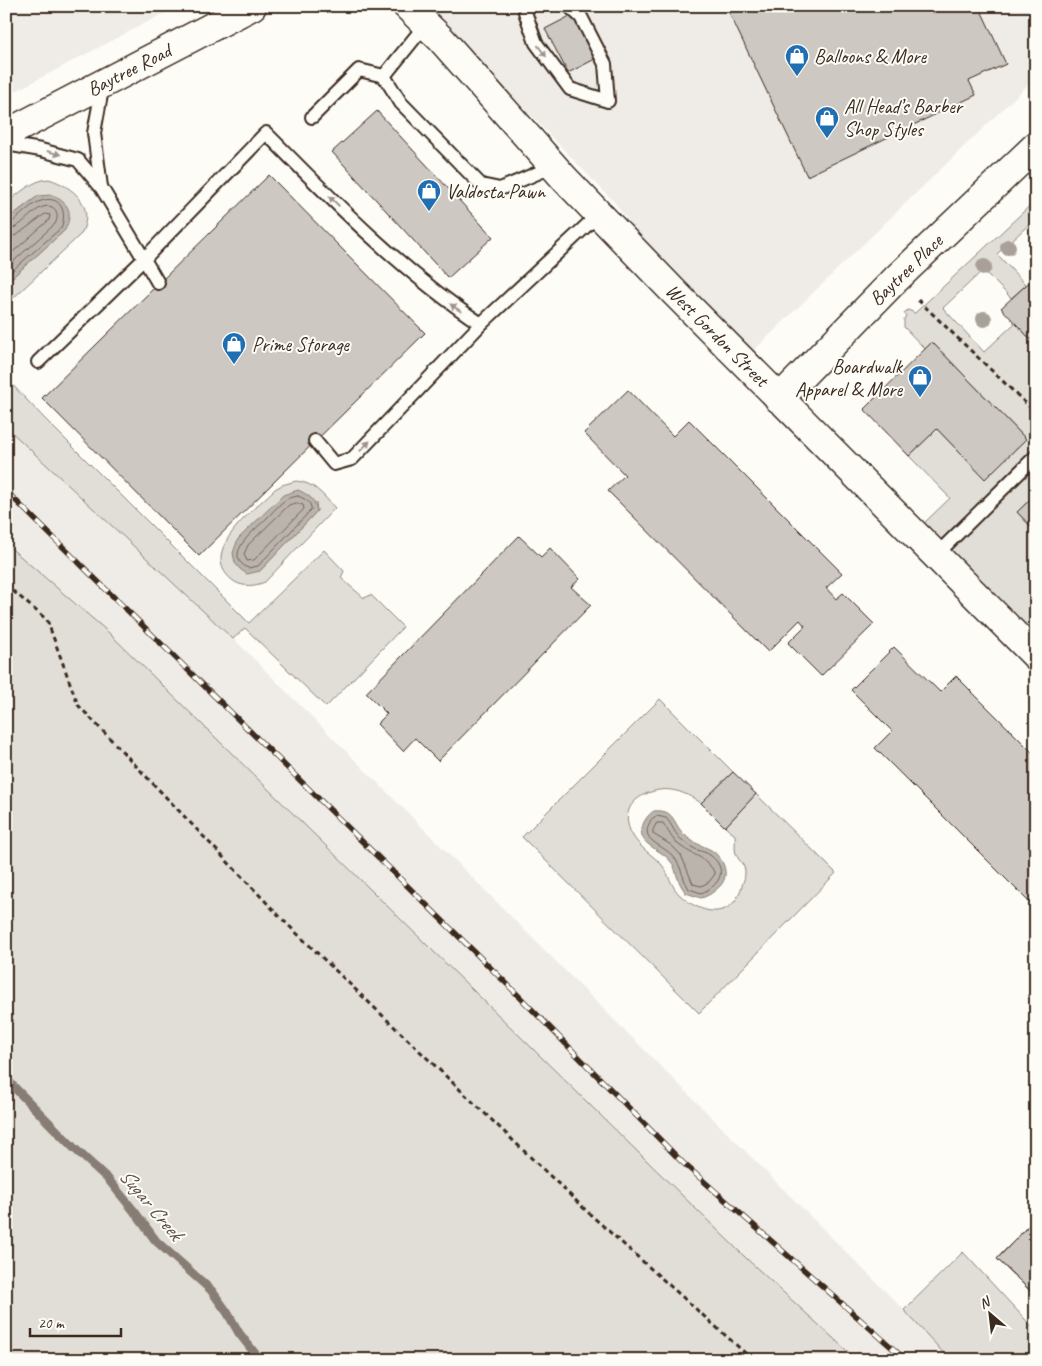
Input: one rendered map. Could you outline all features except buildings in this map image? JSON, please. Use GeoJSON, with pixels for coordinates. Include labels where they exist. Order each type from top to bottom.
{"type":"FeatureCollection","features":[{"type":"Feature","properties":{"kind":"street","name":"Baytree Road"},"geometry":{"type":"LineString","coordinates":[[6,134],[252,6]]}},
{"type":"Feature","properties":{"kind":"street","name":"West Gordon Street"},"geometry":{"type":"LineString","coordinates":[[416,15],[441,39],[554,166],[673,291],[1036,656]]}},
{"type":"Feature","properties":{"kind":"street","name":"Baytree Place"},"geometry":{"type":"LineString","coordinates":[[780,399],[896,278],[1036,146]]}},
{"type":"Feature","properties":{"kind":"lane"},"geometry":{"type":"LineString","coordinates":[[527,6],[525,12],[536,43],[570,89],[608,101],[605,64],[581,17],[569,6]]}},
{"type":"Feature","properties":{"kind":"lane"},"geometry":{"type":"LineString","coordinates":[[384,76],[416,15]]}},
{"type":"Feature","properties":{"kind":"lane"},"geometry":{"type":"LineString","coordinates":[[312,117],[359,70],[384,76],[401,103],[481,185],[500,189],[554,166]]}},
{"type":"Feature","properties":{"kind":"lane"},"geometry":{"type":"LineString","coordinates":[[101,187],[94,133],[103,83]]}},
{"type":"Feature","properties":{"kind":"lane"},"geometry":{"type":"LineString","coordinates":[[38,362],[144,259],[266,133],[358,225],[446,301],[481,324]]}},
{"type":"Feature","properties":{"kind":"lane"},"geometry":{"type":"LineString","coordinates":[[6,144],[41,150],[78,160],[101,187],[158,283]]}},
{"type":"Feature","properties":{"kind":"lane"},"geometry":{"type":"LineString","coordinates":[[315,441],[334,464],[352,459],[481,324],[599,214]]}},
{"type":"Feature","properties":{"kind":"lane"},"geometry":{"type":"LineString","coordinates":[[936,556],[1036,456]]}},
{"type":"Feature","properties":{"kind":"path"},"geometry":{"type":"LineString","coordinates":[[896,278],[1036,413]]}},
{"type":"Feature","properties":{"kind":"path"},"geometry":{"type":"LineString","coordinates":[[6,584],[47,620],[78,706],[280,917],[593,1217],[753,1360]]}},
{"type":"Feature","properties":{"kind":"shaded area"},"geometry":{"type":"Polygon","coordinates":[[[6,6],[178,6],[6,96],[6,6]]]}},
{"type":"Feature","properties":{"kind":"shaded area"},"geometry":{"type":"Polygon","coordinates":[[[428,6],[1036,6],[1036,77],[751,353],[680,277],[641,239],[615,203],[442,23],[428,6]]]}},
{"type":"Feature","properties":{"kind":"shaded area"},"geometry":{"type":"Polygon","coordinates":[[[49,179],[67,187],[80,199],[86,215],[85,224],[81,234],[6,305],[6,283],[65,230],[38,196],[6,220],[6,203],[31,185],[49,179]]]}},
{"type":"Feature","properties":{"kind":"shaded area"},"geometry":{"type":"Polygon","coordinates":[[[1036,200],[1036,218],[997,254],[1026,285],[1011,298],[983,270],[943,308],[984,352],[1015,323],[1036,345],[1036,494],[1017,512],[1036,532],[1036,638],[921,526],[950,498],[909,456],[937,429],[985,478],[1026,439],[932,342],[925,349],[904,327],[906,316],[904,313],[908,310],[915,313],[1036,200]]]}},
{"type":"Feature","properties":{"kind":"shaded area"},"geometry":{"type":"Polygon","coordinates":[[[6,378],[249,623],[324,550],[344,571],[341,578],[364,598],[371,595],[403,627],[326,707],[245,628],[233,639],[6,427],[6,378]]]}},
{"type":"Feature","properties":{"kind":"shaded area"},"geometry":{"type":"Polygon","coordinates":[[[6,427],[234,639],[904,1310],[950,1360],[857,1360],[747,1259],[107,631],[6,544],[6,427]]]}},
{"type":"Feature","properties":{"kind":"shaded area"},"geometry":{"type":"Polygon","coordinates":[[[296,481],[308,484],[318,490],[335,508],[265,582],[248,586],[236,583],[223,569],[221,556],[225,544],[243,519],[275,489],[296,481]],[[316,502],[260,571],[317,511],[316,502]]]}},
{"type":"Feature","properties":{"kind":"shaded area"},"geometry":{"type":"Polygon","coordinates":[[[6,544],[107,631],[747,1259],[857,1360],[6,1360],[6,544]]]}},
{"type":"Feature","properties":{"kind":"shaded area"},"geometry":{"type":"Polygon","coordinates":[[[660,699],[733,772],[701,803],[676,791],[662,790],[639,797],[629,809],[628,823],[634,838],[642,848],[662,865],[674,888],[680,895],[696,906],[714,911],[722,910],[736,899],[744,880],[745,871],[736,854],[735,835],[725,827],[756,794],[836,873],[699,1013],[522,837],[660,699]]]}},
{"type":"Feature","properties":{"kind":"shaded area"},"geometry":{"type":"Polygon","coordinates":[[[963,1252],[1036,1331],[1036,1360],[950,1360],[904,1310],[963,1252]]]}},
{"type":"Feature","properties":{"kind":"water"},"geometry":{"type":"Polygon","coordinates":[[[52,195],[63,202],[68,209],[69,218],[65,230],[6,283],[6,220],[38,196],[52,195]]]}},
{"type":"Feature","properties":{"kind":"water"},"geometry":{"type":"Polygon","coordinates":[[[298,490],[311,498],[315,503],[317,511],[260,571],[247,574],[235,563],[233,553],[238,539],[283,495],[298,490]]]}},
{"type":"Feature","properties":{"kind":"water"},"geometry":{"type":"Polygon","coordinates":[[[654,811],[666,812],[688,838],[711,850],[719,857],[724,866],[725,877],[720,886],[712,893],[701,898],[686,893],[674,867],[667,857],[645,841],[642,836],[644,822],[649,814],[654,811]]]}},
{"type":"Feature","properties":{"kind":"waterway","name":"Sugar Creek"},"geometry":{"type":"LineString","coordinates":[[6,1079],[73,1147],[108,1179],[156,1241],[211,1290],[239,1333],[260,1360]]}},
{"type":"Feature","properties":{"kind":"railway"},"geometry":{"type":"LineString","coordinates":[[6,491],[506,983],[682,1162],[906,1360]]}},
{"type":"Feature","properties":{"kind":"place","name":"Balloons & More"},"geometry":{"type":"Point","coordinates":[797,77]}},
{"type":"Feature","properties":{"kind":"place","name":"All Head’s Barber Shop Styles"},"geometry":{"type":"Point","coordinates":[827,139]}},
{"type":"Feature","properties":{"kind":"place","name":"Valdosta Pawn"},"geometry":{"type":"Point","coordinates":[429,212]}},
{"type":"Feature","properties":{"kind":"place","name":"Prime Storage"},"geometry":{"type":"Point","coordinates":[234,365]}},
{"type":"Feature","properties":{"kind":"place","name":"Boardwalk Apparel & More"},"geometry":{"type":"Point","coordinates":[920,398]}}]}
